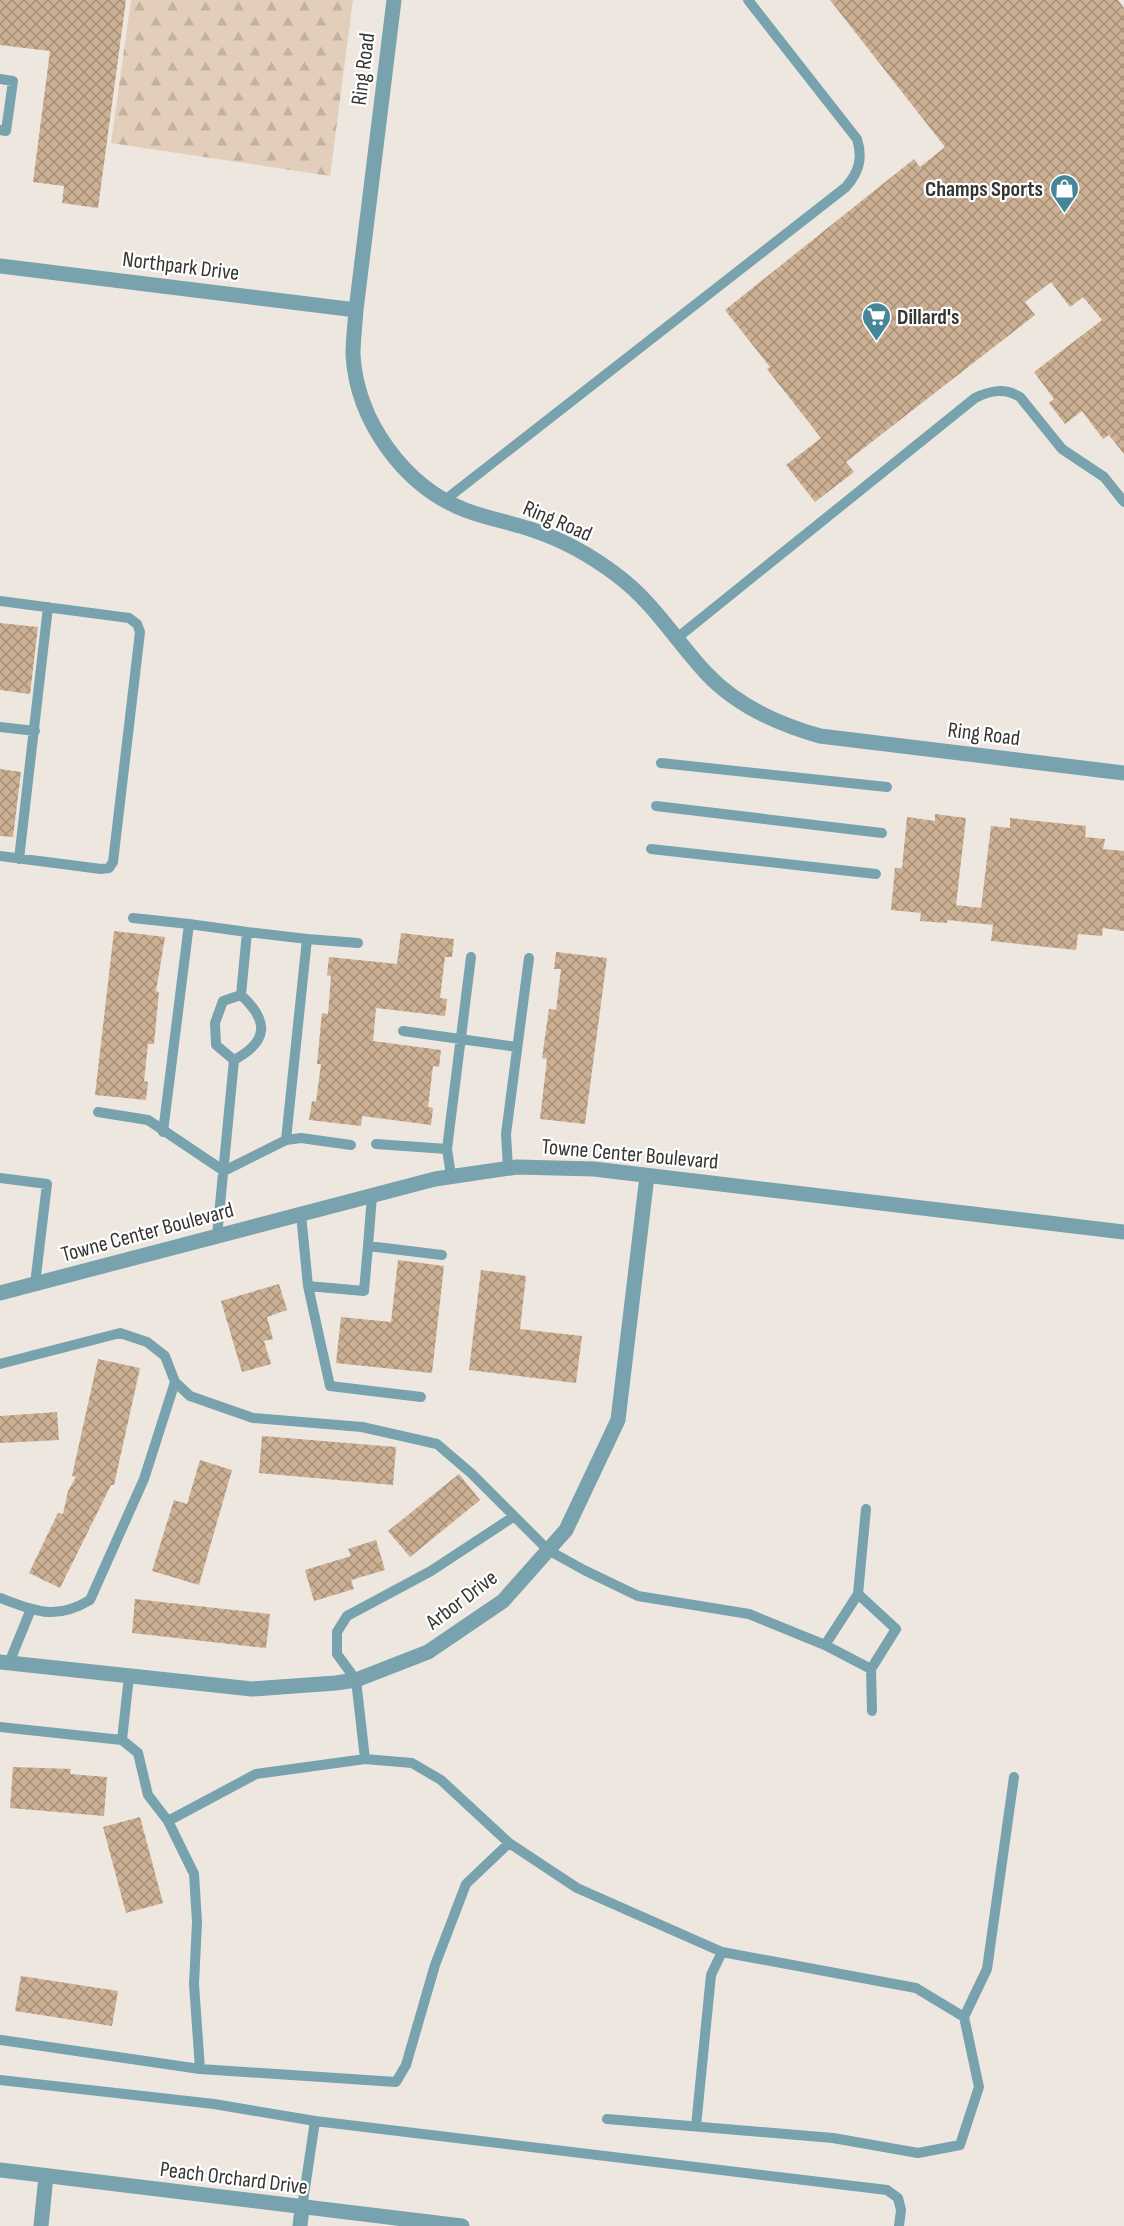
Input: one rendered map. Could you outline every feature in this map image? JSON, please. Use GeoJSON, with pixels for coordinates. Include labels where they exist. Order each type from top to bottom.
{"type":"FeatureCollection","features":[{"type":"Feature","properties":{"kind":"street","name":"Ring Road"},"geometry":{"type":"LineString","coordinates":[[394,0],[356,309],[353,355],[355,371],[374,427],[416,480],[445,500],[483,516],[550,536],[582,552],[632,586],[706,673],[736,699],[756,712],[798,730],[831,737],[1124,773]]}},
{"type":"Feature","properties":{"kind":"street","name":"Northpark Drive"},"geometry":{"type":"LineString","coordinates":[[0,266],[356,309]]}},
{"type":"Feature","properties":{"kind":"street","name":"Towne Center Boulevard"},"geometry":{"type":"LineString","coordinates":[[0,1293],[451,1176],[508,1168],[594,1169],[1124,1232]]}},
{"type":"Feature","properties":{"kind":"street","name":"Arbor Drive"},"geometry":{"type":"LineString","coordinates":[[4,1663],[252,1689],[356,1680],[428,1652],[503,1601],[566,1530],[618,1420],[648,1176]]}},
{"type":"Feature","properties":{"kind":"street","name":"Peach Orchard Drive"},"geometry":{"type":"LineString","coordinates":[[0,2170],[462,2226]]}},
{"type":"Feature","properties":{"kind":"street"},"geometry":{"type":"LineString","coordinates":[[41,2226],[46,2176]]}},
{"type":"Feature","properties":{"kind":"street"},"geometry":{"type":"LineString","coordinates":[[300,2226],[302,2208]]}},
{"type":"Feature","properties":{"kind":"lane"},"geometry":{"type":"LineString","coordinates":[[445,500],[846,187],[856,174],[860,157],[856,139],[748,0]]}},
{"type":"Feature","properties":{"kind":"lane"},"geometry":{"type":"LineString","coordinates":[[0,80],[13,81],[6,131],[0,130]]}},
{"type":"Feature","properties":{"kind":"lane"},"geometry":{"type":"LineString","coordinates":[[677,638],[975,398],[994,390],[1014,393],[1020,397],[1062,449],[1104,477],[1124,502]]}},
{"type":"Feature","properties":{"kind":"lane"},"geometry":{"type":"LineString","coordinates":[[0,601],[129,618],[137,624],[140,632],[113,862],[109,868],[0,856]]}},
{"type":"Feature","properties":{"kind":"lane"},"geometry":{"type":"LineString","coordinates":[[19,859],[48,607]]}},
{"type":"Feature","properties":{"kind":"lane"},"geometry":{"type":"LineString","coordinates":[[1,728],[35,731]]}},
{"type":"Feature","properties":{"kind":"lane"},"geometry":{"type":"LineString","coordinates":[[661,763],[887,787]]}},
{"type":"Feature","properties":{"kind":"lane"},"geometry":{"type":"LineString","coordinates":[[656,806],[882,833]]}},
{"type":"Feature","properties":{"kind":"lane"},"geometry":{"type":"LineString","coordinates":[[651,849],[876,874]]}},
{"type":"Feature","properties":{"kind":"lane"},"geometry":{"type":"LineString","coordinates":[[133,918],[358,943]]}},
{"type":"Feature","properties":{"kind":"lane"},"geometry":{"type":"LineString","coordinates":[[163,1132],[189,924]]}},
{"type":"Feature","properties":{"kind":"lane"},"geometry":{"type":"LineString","coordinates":[[241,995],[247,932]]}},
{"type":"Feature","properties":{"kind":"lane"},"geometry":{"type":"LineString","coordinates":[[286,1140],[307,939]]}},
{"type":"Feature","properties":{"kind":"lane"},"geometry":{"type":"LineString","coordinates":[[451,1176],[447,1149],[471,957]]}},
{"type":"Feature","properties":{"kind":"lane"},"geometry":{"type":"LineString","coordinates":[[508,1168],[506,1134],[529,958]]}},
{"type":"Feature","properties":{"kind":"lane"},"geometry":{"type":"LineString","coordinates":[[234,1060],[216,1045],[215,1023],[223,1001],[241,995]]}},
{"type":"Feature","properties":{"kind":"lane"},"geometry":{"type":"LineString","coordinates":[[234,1060],[254,1050],[261,1033],[258,1011],[241,995]]}},
{"type":"Feature","properties":{"kind":"lane"},"geometry":{"type":"LineString","coordinates":[[403,1031],[517,1047]]}},
{"type":"Feature","properties":{"kind":"lane"},"geometry":{"type":"LineString","coordinates":[[217,1236],[234,1060]]}},
{"type":"Feature","properties":{"kind":"lane"},"geometry":{"type":"LineString","coordinates":[[98,1112],[148,1120],[224,1171]]}},
{"type":"Feature","properties":{"kind":"lane"},"geometry":{"type":"LineString","coordinates":[[224,1171],[286,1140],[301,1138],[351,1145]]}},
{"type":"Feature","properties":{"kind":"lane"},"geometry":{"type":"LineString","coordinates":[[376,1144],[447,1149]]}},
{"type":"Feature","properties":{"kind":"lane"},"geometry":{"type":"LineString","coordinates":[[0,1178],[47,1184],[35,1284]]}},
{"type":"Feature","properties":{"kind":"lane"},"geometry":{"type":"LineString","coordinates":[[308,1286],[364,1291],[372,1196]]}},
{"type":"Feature","properties":{"kind":"lane"},"geometry":{"type":"LineString","coordinates":[[301,1214],[308,1286],[330,1386],[421,1397]]}},
{"type":"Feature","properties":{"kind":"lane"},"geometry":{"type":"LineString","coordinates":[[368,1246],[442,1255]]}},
{"type":"Feature","properties":{"kind":"lane"},"geometry":{"type":"LineString","coordinates":[[0,1364],[120,1333],[147,1342],[165,1356],[175,1382],[190,1396],[252,1418],[362,1427],[436,1444],[472,1474],[548,1550],[638,1596],[749,1614],[825,1645],[871,1669]]}},
{"type":"Feature","properties":{"kind":"lane"},"geometry":{"type":"LineString","coordinates":[[0,1598],[47,1614],[73,1611],[90,1600],[144,1479],[175,1382]]}},
{"type":"Feature","properties":{"kind":"lane"},"geometry":{"type":"LineString","coordinates":[[825,1645],[858,1594],[866,1509]]}},
{"type":"Feature","properties":{"kind":"lane"},"geometry":{"type":"LineString","coordinates":[[365,1759],[356,1680],[338,1654],[337,1632],[347,1616],[431,1571],[513,1517]]}},
{"type":"Feature","properties":{"kind":"lane"},"geometry":{"type":"LineString","coordinates":[[858,1594],[896,1629],[871,1669],[872,1711]]}},
{"type":"Feature","properties":{"kind":"lane"},"geometry":{"type":"LineString","coordinates":[[4,1663],[31,1609]]}},
{"type":"Feature","properties":{"kind":"lane"},"geometry":{"type":"LineString","coordinates":[[122,1740],[129,1676]]}},
{"type":"Feature","properties":{"kind":"lane"},"geometry":{"type":"LineString","coordinates":[[0,1727],[122,1740],[138,1753],[148,1795],[168,1821],[194,1874],[196,1922],[194,1984],[200,2069]]}},
{"type":"Feature","properties":{"kind":"lane"},"geometry":{"type":"LineString","coordinates":[[168,1821],[256,1774],[365,1759],[412,1762],[441,1780],[509,1843],[577,1888],[722,1952],[916,1988],[964,2017]]}},
{"type":"Feature","properties":{"kind":"lane"},"geometry":{"type":"LineString","coordinates":[[607,2120],[833,2138],[918,2153],[960,2145],[979,2087],[964,2017],[987,1969],[1014,1777]]}},
{"type":"Feature","properties":{"kind":"lane"},"geometry":{"type":"LineString","coordinates":[[1,2040],[200,2069],[396,2082],[406,2065],[435,1965],[466,1884],[509,1843]]}},
{"type":"Feature","properties":{"kind":"lane"},"geometry":{"type":"LineString","coordinates":[[696,2126],[711,1975],[722,1952]]}},
{"type":"Feature","properties":{"kind":"lane"},"geometry":{"type":"LineString","coordinates":[[0,2080],[214,2104],[315,2121],[887,2190],[898,2198],[901,2210],[899,2226]]}},
{"type":"Feature","properties":{"kind":"lane"},"geometry":{"type":"LineString","coordinates":[[302,2208],[315,2121]]}},
{"type":"Feature","properties":{"kind":"green space"},"geometry":{"type":"Polygon","coordinates":[[[131,0],[353,0],[330,176],[111,143],[131,0]]]}},
{"type":"Feature","properties":{"kind":"building"},"geometry":{"type":"Polygon","coordinates":[[[0,0],[126,0],[98,208],[62,203],[64,186],[33,182],[50,51],[0,45],[0,0]]]}},
{"type":"Feature","properties":{"kind":"building"},"geometry":{"type":"Polygon","coordinates":[[[830,0],[1118,0],[1124,8],[1124,454],[1109,435],[1103,439],[1082,411],[1065,424],[1049,403],[1054,399],[1034,372],[1102,320],[1083,297],[1070,307],[1051,282],[1025,302],[1035,315],[846,462],[854,472],[815,502],[786,465],[821,438],[725,310],[914,159],[920,167],[945,147],[830,0]]]}},
{"type":"Feature","properties":{"kind":"building"},"geometry":{"type":"Polygon","coordinates":[[[0,623],[38,627],[30,694],[0,690],[0,623]]]}},
{"type":"Feature","properties":{"kind":"building"},"geometry":{"type":"Polygon","coordinates":[[[0,769],[21,772],[13,837],[0,836],[0,769]]]}},
{"type":"Feature","properties":{"kind":"building"},"geometry":{"type":"Polygon","coordinates":[[[935,814],[966,818],[956,905],[981,908],[991,826],[1010,828],[1010,818],[1086,826],[1085,837],[1105,839],[1103,849],[1124,851],[1124,931],[1103,928],[1102,936],[1078,934],[1076,950],[991,941],[993,925],[948,920],[947,923],[920,921],[921,913],[891,910],[895,868],[902,868],[907,817],[935,821],[935,814]]]}},
{"type":"Feature","properties":{"kind":"building"},"geometry":{"type":"Polygon","coordinates":[[[114,931],[165,937],[156,991],[159,992],[154,1044],[148,1044],[144,1081],[148,1082],[146,1100],[95,1095],[114,931]]]}},
{"type":"Feature","properties":{"kind":"building"},"geometry":{"type":"Polygon","coordinates":[[[401,933],[454,939],[452,957],[445,957],[440,998],[447,999],[445,1016],[376,1008],[373,1041],[441,1050],[439,1067],[433,1066],[428,1107],[433,1108],[431,1125],[362,1116],[361,1126],[309,1120],[312,1101],[316,1102],[321,1064],[317,1064],[322,1013],[328,1014],[331,976],[327,975],[329,957],[397,964],[401,933]]]}},
{"type":"Feature","properties":{"kind":"building"},"geometry":{"type":"Polygon","coordinates":[[[556,952],[607,958],[585,1124],[540,1119],[547,1059],[542,1058],[549,1009],[556,1010],[561,969],[554,969],[556,952]]]}},
{"type":"Feature","properties":{"kind":"building"},"geometry":{"type":"Polygon","coordinates":[[[398,1260],[444,1266],[432,1373],[336,1363],[341,1317],[391,1322],[398,1260]]]}},
{"type":"Feature","properties":{"kind":"building"},"geometry":{"type":"Polygon","coordinates":[[[481,1270],[526,1276],[520,1329],[582,1336],[576,1383],[469,1370],[481,1270]]]}},
{"type":"Feature","properties":{"kind":"building"},"geometry":{"type":"Polygon","coordinates":[[[279,1284],[287,1310],[267,1317],[273,1339],[264,1341],[271,1364],[242,1372],[221,1301],[279,1284]]]}},
{"type":"Feature","properties":{"kind":"building"},"geometry":{"type":"Polygon","coordinates":[[[98,1359],[140,1368],[114,1485],[111,1485],[60,1588],[29,1573],[58,1513],[63,1514],[68,1491],[76,1477],[72,1476],[98,1359]]]}},
{"type":"Feature","properties":{"kind":"building"},"geometry":{"type":"Polygon","coordinates":[[[57,1412],[59,1440],[0,1443],[0,1416],[57,1412]]]}},
{"type":"Feature","properties":{"kind":"building"},"geometry":{"type":"Polygon","coordinates":[[[262,1436],[396,1447],[393,1485],[259,1473],[262,1436]]]}},
{"type":"Feature","properties":{"kind":"building"},"geometry":{"type":"Polygon","coordinates":[[[200,1460],[232,1470],[199,1585],[152,1571],[174,1500],[187,1504],[200,1460]]]}},
{"type":"Feature","properties":{"kind":"building"},"geometry":{"type":"Polygon","coordinates":[[[459,1474],[480,1500],[410,1557],[388,1531],[459,1474]]]}},
{"type":"Feature","properties":{"kind":"building"},"geometry":{"type":"Polygon","coordinates":[[[376,1540],[385,1570],[351,1580],[354,1589],[314,1601],[305,1570],[351,1556],[348,1549],[376,1540]]]}},
{"type":"Feature","properties":{"kind":"building"},"geometry":{"type":"Polygon","coordinates":[[[135,1599],[270,1614],[266,1648],[132,1633],[135,1599]]]}},
{"type":"Feature","properties":{"kind":"building"},"geometry":{"type":"Polygon","coordinates":[[[13,1767],[71,1769],[70,1774],[107,1777],[104,1816],[10,1808],[13,1767]]]}},
{"type":"Feature","properties":{"kind":"building"},"geometry":{"type":"Polygon","coordinates":[[[140,1817],[163,1903],[126,1913],[103,1827],[140,1817]]]}},
{"type":"Feature","properties":{"kind":"building"},"geometry":{"type":"Polygon","coordinates":[[[21,1976],[118,1991],[112,2026],[15,2011],[21,1976]]]}},
{"type":"Feature","properties":{"kind":"place","name":"Champs Sports"},"geometry":{"type":"Point","coordinates":[1064,214]}},
{"type":"Feature","properties":{"kind":"place","name":"Dillard's"},"geometry":{"type":"Point","coordinates":[876,342]}}]}
